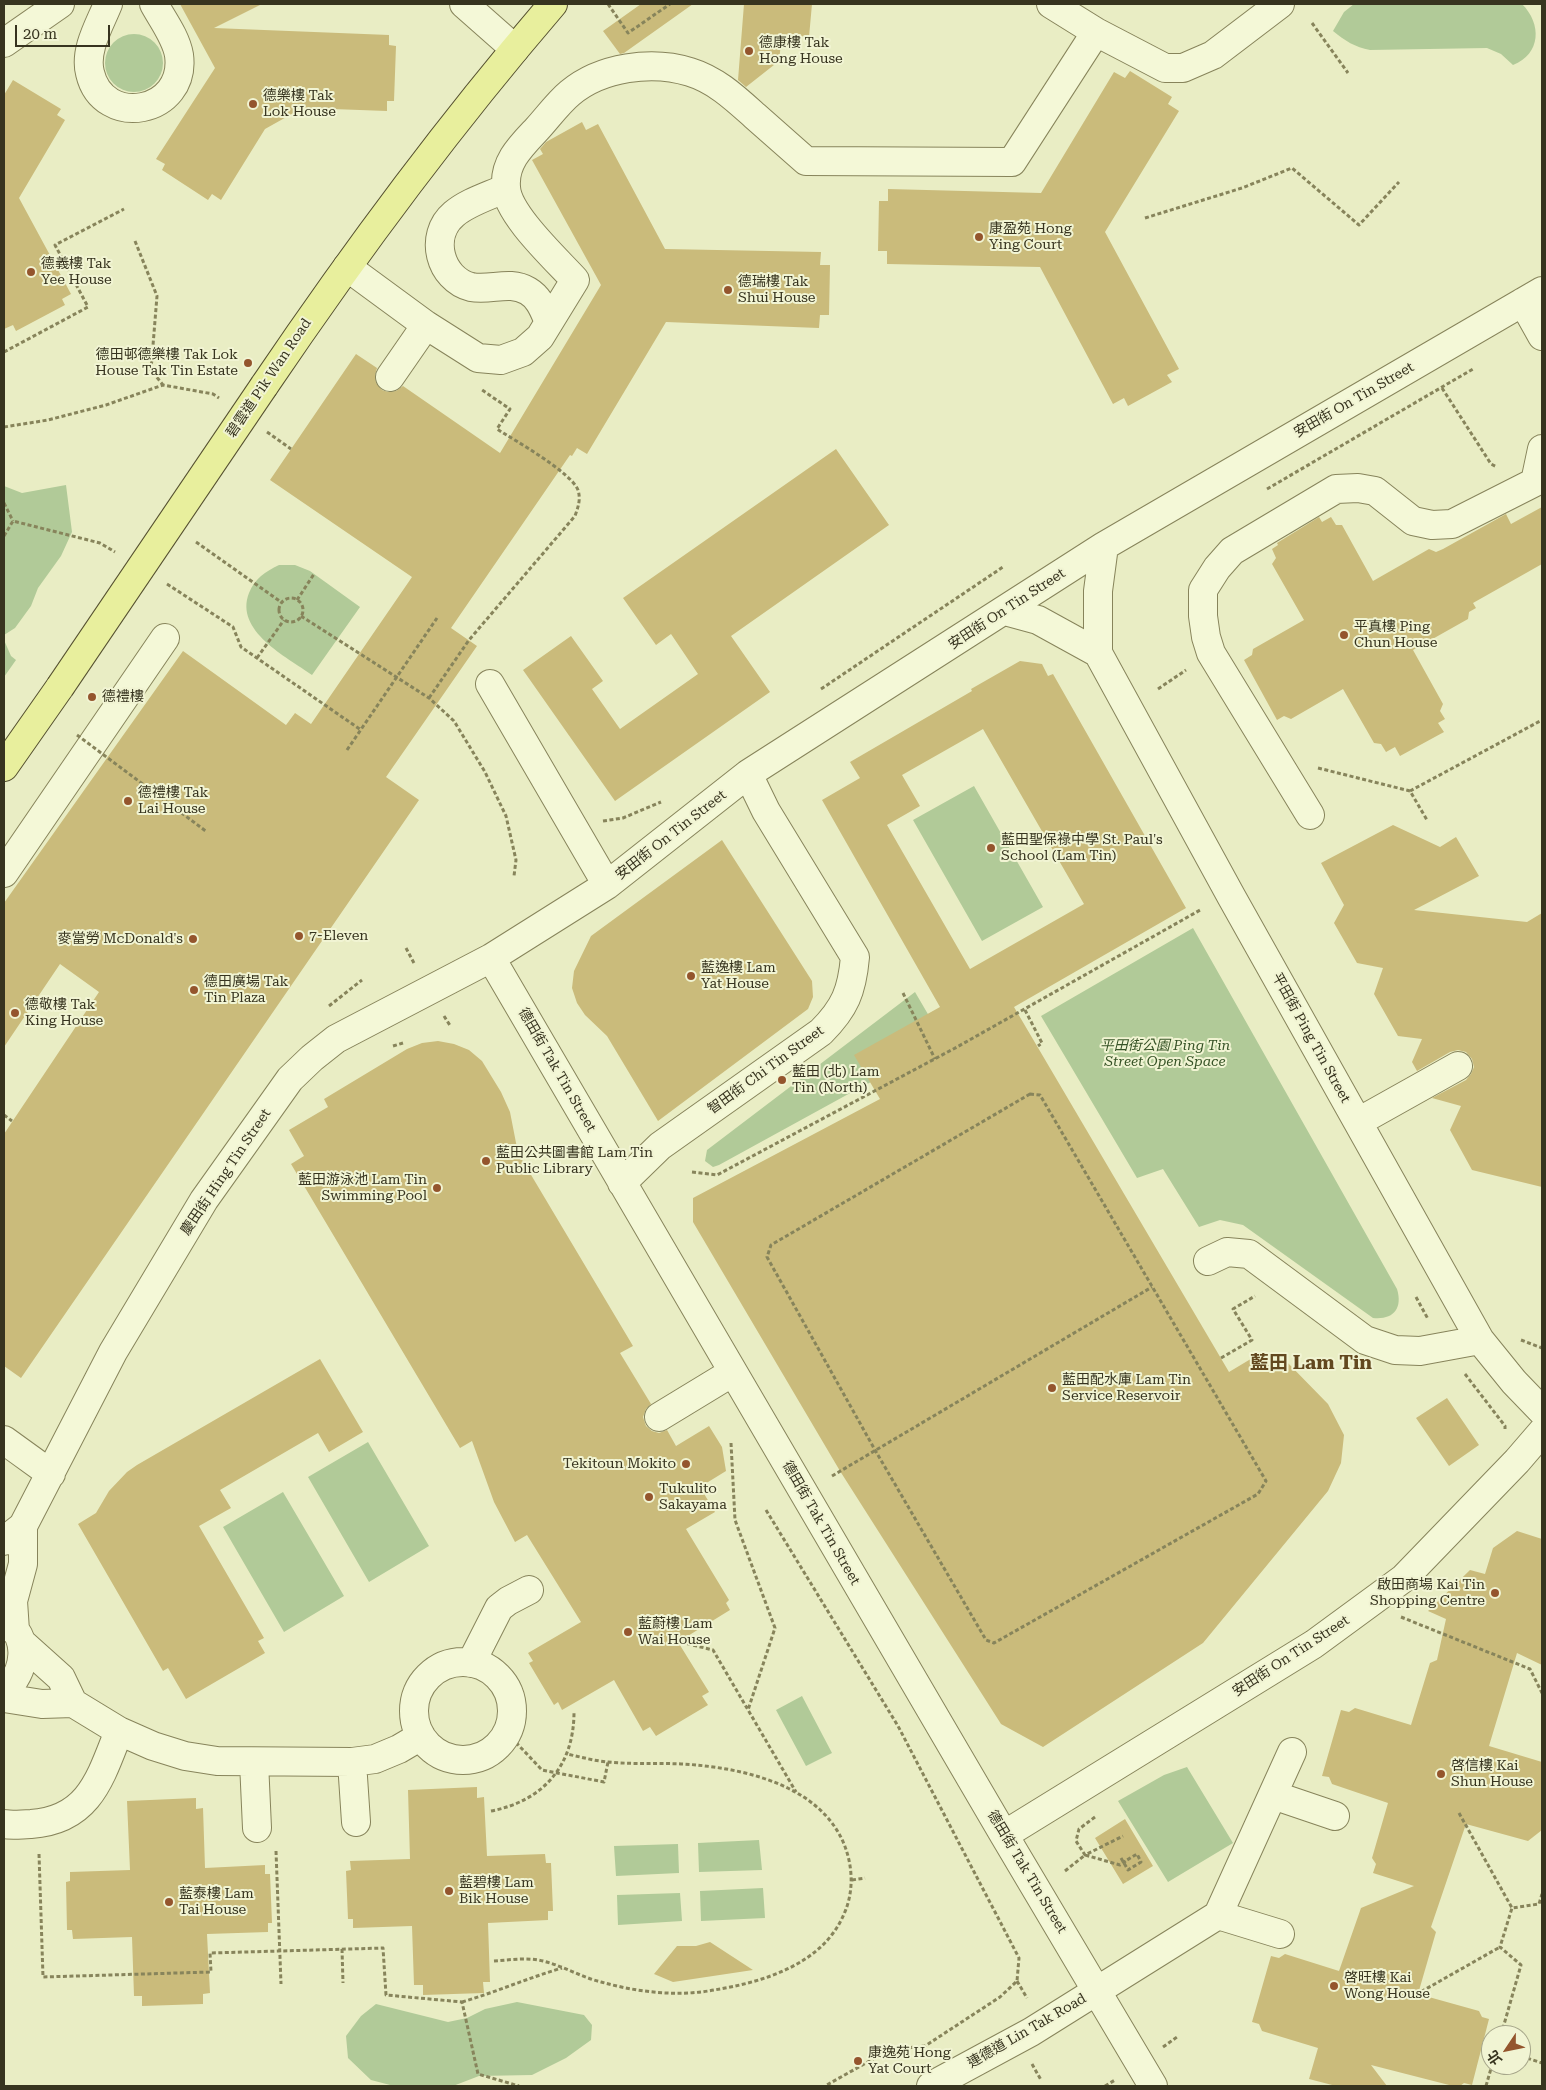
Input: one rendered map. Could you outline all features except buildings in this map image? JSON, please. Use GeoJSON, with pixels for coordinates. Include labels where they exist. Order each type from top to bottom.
{"type":"FeatureCollection","features":[{"type":"Feature","properties":{"kind":"main road","name":"碧雲道 Pik Wan Road"},"geometry":{"type":"LineString","coordinates":[[4,768],[346,267],[428,156],[515,48],[554,4]]}},
{"type":"Feature","properties":{"kind":"street"},"geometry":{"type":"LineString","coordinates":[[4,43],[60,4]]}},
{"type":"Feature","properties":{"kind":"street"},"geometry":{"type":"LineString","coordinates":[[108,4],[92,44],[89,58],[90,72],[95,85],[103,96],[116,105],[129,108],[144,108],[168,94],[176,81],[179,68],[179,53],[174,40],[154,4]]}},
{"type":"Feature","properties":{"kind":"street"},"geometry":{"type":"LineString","coordinates":[[464,4],[515,48]]}},
{"type":"Feature","properties":{"kind":"street"},"geometry":{"type":"LineString","coordinates":[[1051,4],[1096,32],[1165,68],[1183,68],[1213,55],[1280,4]]}},
{"type":"Feature","properties":{"kind":"street"},"geometry":{"type":"LineString","coordinates":[[346,267],[426,325],[478,358],[501,360],[523,352],[540,337],[575,280],[521,220],[511,205],[506,188],[506,171],[514,155],[571,92],[597,77],[628,68],[658,66],[689,72],[718,84],[806,161],[1012,162],[1096,32]]}},
{"type":"Feature","properties":{"kind":"street"},"geometry":{"type":"LineString","coordinates":[[506,188],[453,214],[442,230],[439,249],[444,267],[456,281],[473,287],[511,285],[529,291],[542,304],[549,322]]}},
{"type":"Feature","properties":{"kind":"street"},"geometry":{"type":"LineString","coordinates":[[1532,296],[1542,336]]}},
{"type":"Feature","properties":{"kind":"street","name":"安田街 On Tin Street"},"geometry":{"type":"LineString","coordinates":[[491,958],[606,885],[748,774],[1104,546],[1532,296]]}},
{"type":"Feature","properties":{"kind":"street"},"geometry":{"type":"LineString","coordinates":[[390,377],[426,325]]}},
{"type":"Feature","properties":{"kind":"street"},"geometry":{"type":"LineString","coordinates":[[1310,815],[1211,653],[1206,637],[1203,616],[1203,590],[1217,568],[1232,551],[1336,489],[1358,488],[1375,491],[1414,521],[1432,525],[1452,524],[1535,482],[1542,448]]}},
{"type":"Feature","properties":{"kind":"street","name":"平田街 Ping Tin Street"},"geometry":{"type":"LineString","coordinates":[[1104,546],[1098,591],[1098,653],[1480,1340],[1514,1382],[1542,1411]]}},
{"type":"Feature","properties":{"kind":"street"},"geometry":{"type":"LineString","coordinates":[[1005,611],[1038,620],[1098,653]]}},
{"type":"Feature","properties":{"kind":"street"},"geometry":{"type":"LineString","coordinates":[[4,873],[165,638]]}},
{"type":"Feature","properties":{"kind":"street"},"geometry":{"type":"LineString","coordinates":[[490,684],[606,885]]}},
{"type":"Feature","properties":{"kind":"street","name":"智田街 Chi Tin Street"},"geometry":{"type":"LineString","coordinates":[[622,1183],[660,1146],[821,1032],[836,1016],[847,998],[853,978],[855,957],[766,811],[748,774]]}},
{"type":"Feature","properties":{"kind":"street","name":"德田街 Tak Tin Street"},"geometry":{"type":"LineString","coordinates":[[491,958],[1153,2086]]}},
{"type":"Feature","properties":{"kind":"street","name":"慶田街 Hing Tin Street"},"geometry":{"type":"LineString","coordinates":[[4,1691],[15,1682],[23,1656],[14,1631],[13,1601],[24,1564],[13,1534],[51,1474],[113,1352],[204,1200],[290,1079],[336,1039],[491,958]]}},
{"type":"Feature","properties":{"kind":"street"},"geometry":{"type":"LineString","coordinates":[[1358,1122],[1458,1066]]}},
{"type":"Feature","properties":{"kind":"street"},"geometry":{"type":"LineString","coordinates":[[1208,1261],[1227,1252],[1248,1254],[1365,1340],[1395,1350],[1420,1352],[1480,1340]]}},
{"type":"Feature","properties":{"kind":"street"},"geometry":{"type":"LineString","coordinates":[[659,1417],[733,1372]]}},
{"type":"Feature","properties":{"kind":"street","name":"安田街 On Tin Street"},"geometry":{"type":"LineString","coordinates":[[1004,1835],[1314,1644],[1404,1578],[1517,1461],[1542,1432]]}},
{"type":"Feature","properties":{"kind":"street"},"geometry":{"type":"LineString","coordinates":[[4,1440],[51,1474]]}},
{"type":"Feature","properties":{"kind":"street"},"geometry":{"type":"LineString","coordinates":[[471,1663],[500,1608],[508,1601],[529,1590]]}},
{"type":"Feature","properties":{"kind":"street"},"geometry":{"type":"LineString","coordinates":[[14,1631],[60,1678],[73,1703],[119,1731],[185,1756],[217,1761],[352,1762],[375,1759],[399,1749],[421,1736]]}},
{"type":"Feature","properties":{"kind":"street"},"geometry":{"type":"LineString","coordinates":[[455,1663],[471,1663],[485,1668],[497,1677],[506,1689],[511,1703],[511,1718],[507,1733],[498,1745],[486,1754],[473,1759],[458,1760],[443,1756],[431,1748],[421,1736],[415,1722],[414,1706],[418,1690],[427,1677],[440,1668],[455,1663]]}},
{"type":"Feature","properties":{"kind":"street"},"geometry":{"type":"LineString","coordinates":[[4,1698],[42,1704],[73,1703]]}},
{"type":"Feature","properties":{"kind":"street"},"geometry":{"type":"LineString","coordinates":[[4,1824],[57,1820],[75,1810],[91,1793],[119,1731]]}},
{"type":"Feature","properties":{"kind":"street"},"geometry":{"type":"LineString","coordinates":[[1280,1934],[1218,1916],[1292,1752]]}},
{"type":"Feature","properties":{"kind":"street"},"geometry":{"type":"LineString","coordinates":[[254,1762],[257,1828]]}},
{"type":"Feature","properties":{"kind":"street"},"geometry":{"type":"LineString","coordinates":[[352,1762],[356,1822]]}},
{"type":"Feature","properties":{"kind":"street"},"geometry":{"type":"LineString","coordinates":[[1273,1795],[1335,1816]]}},
{"type":"Feature","properties":{"kind":"street","name":"連德道 Lin Tak Road"},"geometry":{"type":"LineString","coordinates":[[931,2086],[1032,2032],[1218,1916]]}},
{"type":"Feature","properties":{"kind":"path"},"geometry":{"type":"LineString","coordinates":[[608,4],[628,33],[670,4]]}},
{"type":"Feature","properties":{"kind":"path"},"geometry":{"type":"LineString","coordinates":[[1312,23],[1348,73]]}},
{"type":"Feature","properties":{"kind":"path"},"geometry":{"type":"LineString","coordinates":[[1145,218],[1242,188],[1292,168],[1359,225],[1399,182]]}},
{"type":"Feature","properties":{"kind":"path"},"geometry":{"type":"LineString","coordinates":[[4,352],[88,307],[55,245],[124,209]]}},
{"type":"Feature","properties":{"kind":"path"},"geometry":{"type":"LineString","coordinates":[[4,427],[48,420],[98,407],[162,385],[151,370],[157,296],[135,241]]}},
{"type":"Feature","properties":{"kind":"path"},"geometry":{"type":"LineString","coordinates":[[1264,491],[1442,388],[1491,464],[1535,482]]}},
{"type":"Feature","properties":{"kind":"path"},"geometry":{"type":"LineString","coordinates":[[429,698],[469,640],[575,516],[580,501],[577,488],[563,472],[497,429]]}},
{"type":"Feature","properties":{"kind":"path"},"geometry":{"type":"LineString","coordinates":[[4,503],[13,521],[100,543],[122,556]]}},
{"type":"Feature","properties":{"kind":"path"},"geometry":{"type":"LineString","coordinates":[[4,536],[13,521]]}},
{"type":"Feature","properties":{"kind":"path"},"geometry":{"type":"LineString","coordinates":[[188,537],[281,602]]}},
{"type":"Feature","properties":{"kind":"path"},"geometry":{"type":"LineString","coordinates":[[297,600],[314,574]]}},
{"type":"Feature","properties":{"kind":"path"},"geometry":{"type":"LineString","coordinates":[[160,579],[233,626],[241,647],[361,730]]}},
{"type":"Feature","properties":{"kind":"path"},"geometry":{"type":"LineString","coordinates":[[291,597],[297,600],[302,605],[301,616],[295,622],[284,620],[279,614],[281,602],[291,597]]}},
{"type":"Feature","properties":{"kind":"path"},"geometry":{"type":"LineString","coordinates":[[301,616],[429,698],[454,721],[485,772],[506,816],[516,860],[514,876]]}},
{"type":"Feature","properties":{"kind":"path"},"geometry":{"type":"LineString","coordinates":[[347,750],[437,618]]}},
{"type":"Feature","properties":{"kind":"path"},"geometry":{"type":"LineString","coordinates":[[257,658],[284,620]]}},
{"type":"Feature","properties":{"kind":"path"},"geometry":{"type":"LineString","coordinates":[[1274,758],[1410,790],[1542,720]]}},
{"type":"Feature","properties":{"kind":"path"},"geometry":{"type":"LineString","coordinates":[[77,735],[207,832]]}},
{"type":"Feature","properties":{"kind":"path"},"geometry":{"type":"LineString","coordinates":[[1410,790],[1427,820]]}},
{"type":"Feature","properties":{"kind":"path"},"geometry":{"type":"LineString","coordinates":[[692,1172],[717,1175],[1025,1010],[1202,909]]}},
{"type":"Feature","properties":{"kind":"path"},"geometry":{"type":"LineString","coordinates":[[902,993],[935,1059]]}},
{"type":"Feature","properties":{"kind":"path"},"geometry":{"type":"LineString","coordinates":[[1025,1010],[1042,1043],[1038,1046]]}},
{"type":"Feature","properties":{"kind":"path"},"geometry":{"type":"LineString","coordinates":[[387,1048],[403,1043]]}},
{"type":"Feature","properties":{"kind":"path"},"geometry":{"type":"LineString","coordinates":[[1030,1094],[1040,1095],[1152,1288],[1266,1481],[1258,1494],[994,1643],[986,1640],[875,1450],[767,1257],[771,1245],[1030,1094]]}},
{"type":"Feature","properties":{"kind":"path"},"geometry":{"type":"LineString","coordinates":[[4,1115],[12,1121]]}},
{"type":"Feature","properties":{"kind":"path"},"geometry":{"type":"LineString","coordinates":[[832,1476],[1152,1288]]}},
{"type":"Feature","properties":{"kind":"path"},"geometry":{"type":"LineString","coordinates":[[1221,1358],[1252,1340],[1233,1309],[1258,1294]]}},
{"type":"Feature","properties":{"kind":"path"},"geometry":{"type":"LineString","coordinates":[[1416,1297],[1443,1347],[1506,1426],[1504,1433]]}},
{"type":"Feature","properties":{"kind":"path"},"geometry":{"type":"LineString","coordinates":[[731,1443],[735,1520],[775,1628],[748,1710]]}},
{"type":"Feature","properties":{"kind":"path"},"geometry":{"type":"LineString","coordinates":[[766,1510],[898,1726],[1019,1958],[1018,1981],[1000,1997],[964,2021],[925,2046],[889,2050],[824,2086]]}},
{"type":"Feature","properties":{"kind":"path"},"geometry":{"type":"LineString","coordinates":[[1399,1616],[1530,1669],[1542,1693]]}},
{"type":"Feature","properties":{"kind":"path"},"geometry":{"type":"LineString","coordinates":[[668,1638],[714,1650],[796,1792]]}},
{"type":"Feature","properties":{"kind":"path"},"geometry":{"type":"LineString","coordinates":[[491,1811],[507,1808],[537,1793],[549,1782],[567,1754],[574,1726],[574,1712]]}},
{"type":"Feature","properties":{"kind":"path"},"geometry":{"type":"LineString","coordinates":[[507,1733],[542,1770],[604,1782],[608,1762]]}},
{"type":"Feature","properties":{"kind":"path"},"geometry":{"type":"LineString","coordinates":[[494,1961],[533,1960],[562,1968],[599,1982],[636,1990],[675,1993],[704,1991],[751,1982],[806,1960],[822,1947],[836,1931],[845,1913],[852,1880],[848,1852],[840,1833],[814,1802],[796,1792],[764,1779],[730,1770],[696,1765],[608,1762],[567,1754]]}},
{"type":"Feature","properties":{"kind":"path"},"geometry":{"type":"LineString","coordinates":[[1410,1998],[1500,1947],[1512,1908],[1459,1813]]}},
{"type":"Feature","properties":{"kind":"path"},"geometry":{"type":"LineString","coordinates":[[1099,1815],[1079,1829],[1076,1841],[1085,1855],[1120,1865],[1127,1860],[1136,1854],[1141,1862],[1128,1870],[1121,1858]]}},
{"type":"Feature","properties":{"kind":"path"},"geometry":{"type":"LineString","coordinates":[[36,1823],[43,1977],[210,1972],[210,1953],[383,1948],[386,1995],[462,2002],[491,1994],[521,1980],[562,1968]]}},
{"type":"Feature","properties":{"kind":"path"},"geometry":{"type":"LineString","coordinates":[[257,1828],[275,1828],[281,1984]]}},
{"type":"Feature","properties":{"kind":"path"},"geometry":{"type":"LineString","coordinates":[[1065,1871],[1085,1855],[1124,1836]]}},
{"type":"Feature","properties":{"kind":"path"},"geometry":{"type":"LineString","coordinates":[[852,1880],[865,1878]]}},
{"type":"Feature","properties":{"kind":"path"},"geometry":{"type":"LineString","coordinates":[[1512,1908],[1539,1904],[1542,1894]]}},
{"type":"Feature","properties":{"kind":"path"},"geometry":{"type":"LineString","coordinates":[[1500,1947],[1522,1965],[1504,2025]]}},
{"type":"Feature","properties":{"kind":"path"},"geometry":{"type":"LineString","coordinates":[[342,1949],[343,1982]]}},
{"type":"Feature","properties":{"kind":"path"},"geometry":{"type":"LineString","coordinates":[[462,2002],[478,2074],[518,2086]]}},
{"type":"Feature","properties":{"kind":"green space"},"geometry":{"type":"Polygon","coordinates":[[[1354,4],[1522,4],[1533,20],[1535,38],[1529,54],[1513,65],[1501,54],[1487,48],[1370,50],[1350,43],[1333,31],[1344,12],[1354,4]]]}},
{"type":"Feature","properties":{"kind":"green space"},"geometry":{"type":"Polygon","coordinates":[[[134,34],[145,36],[158,47],[163,63],[161,74],[150,87],[134,92],[123,90],[110,79],[105,63],[107,52],[118,39],[134,34]]]}},
{"type":"Feature","properties":{"kind":"green space"},"geometry":{"type":"Polygon","coordinates":[[[66,485],[72,532],[61,556],[38,588],[31,606],[15,628],[4,635],[4,486],[22,493],[66,485]]]}},
{"type":"Feature","properties":{"kind":"green space"},"geometry":{"type":"Polygon","coordinates":[[[279,565],[295,565],[310,571],[360,607],[312,675],[266,642],[256,631],[249,619],[246,607],[251,588],[261,576],[279,565]]]}},
{"type":"Feature","properties":{"kind":"green space"},"geometry":{"type":"Polygon","coordinates":[[[4,640],[11,656],[16,660],[4,677],[4,640]]]}},
{"type":"Feature","properties":{"kind":"green space"},"geometry":{"type":"Polygon","coordinates":[[[974,786],[1043,907],[982,941],[913,820],[974,786]]]}},
{"type":"Feature","properties":{"kind":"green space","name":"平田街公園 Ping Tin Street Open Space"},"geometry":{"type":"Polygon","coordinates":[[[1193,928],[1397,1289],[1399,1302],[1395,1312],[1391,1315],[1373,1318],[1243,1225],[1220,1220],[1199,1227],[1163,1169],[1137,1178],[1041,1016],[1193,928]]]}},
{"type":"Feature","properties":{"kind":"green space"},"geometry":{"type":"Polygon","coordinates":[[[915,992],[946,1045],[863,1086],[719,1165],[713,1167],[705,1161],[707,1150],[915,992]]]}},
{"type":"Feature","properties":{"kind":"green space"},"geometry":{"type":"Polygon","coordinates":[[[368,1442],[429,1546],[369,1582],[308,1477],[368,1442]]]}},
{"type":"Feature","properties":{"kind":"green space"},"geometry":{"type":"Polygon","coordinates":[[[283,1492],[344,1596],[284,1632],[223,1527],[283,1492]]]}},
{"type":"Feature","properties":{"kind":"green space"},"geometry":{"type":"Polygon","coordinates":[[[802,1696],[832,1753],[806,1766],[776,1710],[802,1696]]]}},
{"type":"Feature","properties":{"kind":"green space"},"geometry":{"type":"Polygon","coordinates":[[[1187,1767],[1233,1843],[1168,1882],[1118,1801],[1164,1775],[1187,1767]]]}},
{"type":"Feature","properties":{"kind":"green space"},"geometry":{"type":"Polygon","coordinates":[[[759,1840],[762,1870],[699,1872],[698,1843],[759,1840]]]}},
{"type":"Feature","properties":{"kind":"green space"},"geometry":{"type":"Polygon","coordinates":[[[678,1844],[679,1873],[616,1876],[614,1846],[678,1844]]]}},
{"type":"Feature","properties":{"kind":"green space"},"geometry":{"type":"Polygon","coordinates":[[[763,1888],[765,1918],[701,1921],[700,1891],[763,1888]]]}},
{"type":"Feature","properties":{"kind":"green space"},"geometry":{"type":"Polygon","coordinates":[[[680,1893],[682,1921],[618,1925],[617,1895],[680,1893]]]}},
{"type":"Feature","properties":{"kind":"green space"},"geometry":{"type":"Polygon","coordinates":[[[517,2002],[584,2015],[592,2025],[591,2040],[566,2058],[532,2075],[479,2076],[453,2086],[394,2086],[371,2080],[348,2058],[346,2036],[361,2016],[376,2004],[448,2022],[467,2018],[485,2009],[517,2002]]]}},
{"type":"Feature","properties":{"kind":"place","name":"德康樓 Tak Hong House"},"geometry":{"type":"Point","coordinates":[749,51]}},
{"type":"Feature","properties":{"kind":"place","name":"德樂樓 Tak Lok House"},"geometry":{"type":"Point","coordinates":[253,104]}},
{"type":"Feature","properties":{"kind":"place","name":"康盈苑 Hong Ying Court"},"geometry":{"type":"Point","coordinates":[979,237]}},
{"type":"Feature","properties":{"kind":"place","name":"德義樓 Tak Yee House"},"geometry":{"type":"Point","coordinates":[31,272]}},
{"type":"Feature","properties":{"kind":"place","name":"德瑞樓 Tak Shui House"},"geometry":{"type":"Point","coordinates":[728,290]}},
{"type":"Feature","properties":{"kind":"place","name":"德田邨德樂樓 Tak Lok House Tak Tin Estate"},"geometry":{"type":"Point","coordinates":[248,363]}},
{"type":"Feature","properties":{"kind":"place","name":"平真樓 Ping Chun House"},"geometry":{"type":"Point","coordinates":[1344,635]}},
{"type":"Feature","properties":{"kind":"place","name":"德禮樓"},"geometry":{"type":"Point","coordinates":[92,697]}},
{"type":"Feature","properties":{"kind":"place","name":"德禮樓 Tak Lai House"},"geometry":{"type":"Point","coordinates":[128,801]}},
{"type":"Feature","properties":{"kind":"place","name":"藍田聖保祿中學 St. Paul's School (Lam Tin)"},"geometry":{"type":"Point","coordinates":[991,848]}},
{"type":"Feature","properties":{"kind":"place","name":"7-Eleven"},"geometry":{"type":"Point","coordinates":[299,936]}},
{"type":"Feature","properties":{"kind":"place","name":"麥當勞 McDonald's"},"geometry":{"type":"Point","coordinates":[193,939]}},
{"type":"Feature","properties":{"kind":"place","name":"藍逸樓 Lam Yat House"},"geometry":{"type":"Point","coordinates":[691,976]}},
{"type":"Feature","properties":{"kind":"place","name":"德田廣場 Tak Tin Plaza"},"geometry":{"type":"Point","coordinates":[194,990]}},
{"type":"Feature","properties":{"kind":"place","name":"德敬樓 Tak King House"},"geometry":{"type":"Point","coordinates":[15,1013]}},
{"type":"Feature","properties":{"kind":"place","name":"藍田 (北) Lam Tin (North)"},"geometry":{"type":"Point","coordinates":[782,1080]}},
{"type":"Feature","properties":{"kind":"place","name":"藍田公共圖書館 Lam Tin Public Library"},"geometry":{"type":"Point","coordinates":[486,1161]}},
{"type":"Feature","properties":{"kind":"place","name":"藍田游泳池 Lam Tin Swimming Pool"},"geometry":{"type":"Point","coordinates":[437,1188]}},
{"type":"Feature","properties":{"kind":"place","name":"藍田配水庫 Lam Tin Service Reservoir"},"geometry":{"type":"Point","coordinates":[1052,1388]}},
{"type":"Feature","properties":{"kind":"place","name":"Tekitoun Mokito"},"geometry":{"type":"Point","coordinates":[686,1464]}},
{"type":"Feature","properties":{"kind":"place","name":"Tukulito Sakayama"},"geometry":{"type":"Point","coordinates":[649,1497]}},
{"type":"Feature","properties":{"kind":"place","name":"啟田商場 Kai Tin Shopping Centre"},"geometry":{"type":"Point","coordinates":[1495,1593]}},
{"type":"Feature","properties":{"kind":"place","name":"藍蔚樓 Lam Wai House"},"geometry":{"type":"Point","coordinates":[628,1632]}},
{"type":"Feature","properties":{"kind":"place","name":"啓信樓 Kai Shun House"},"geometry":{"type":"Point","coordinates":[1441,1774]}},
{"type":"Feature","properties":{"kind":"place","name":"藍碧樓 Lam Bik House"},"geometry":{"type":"Point","coordinates":[449,1891]}},
{"type":"Feature","properties":{"kind":"place","name":"藍泰樓 Lam Tai House"},"geometry":{"type":"Point","coordinates":[169,1902]}},
{"type":"Feature","properties":{"kind":"place","name":"啓旺樓 Kai Wong House"},"geometry":{"type":"Point","coordinates":[1334,1986]}},
{"type":"Feature","properties":{"kind":"place","name":"康逸苑 Hong Yat Court"},"geometry":{"type":"Point","coordinates":[858,2061]}},
{"type":"Feature","properties":{"kind":"district","name":"藍田 Lam Tin"},"geometry":{"type":"Point","coordinates":[1311,1363]}}]}
